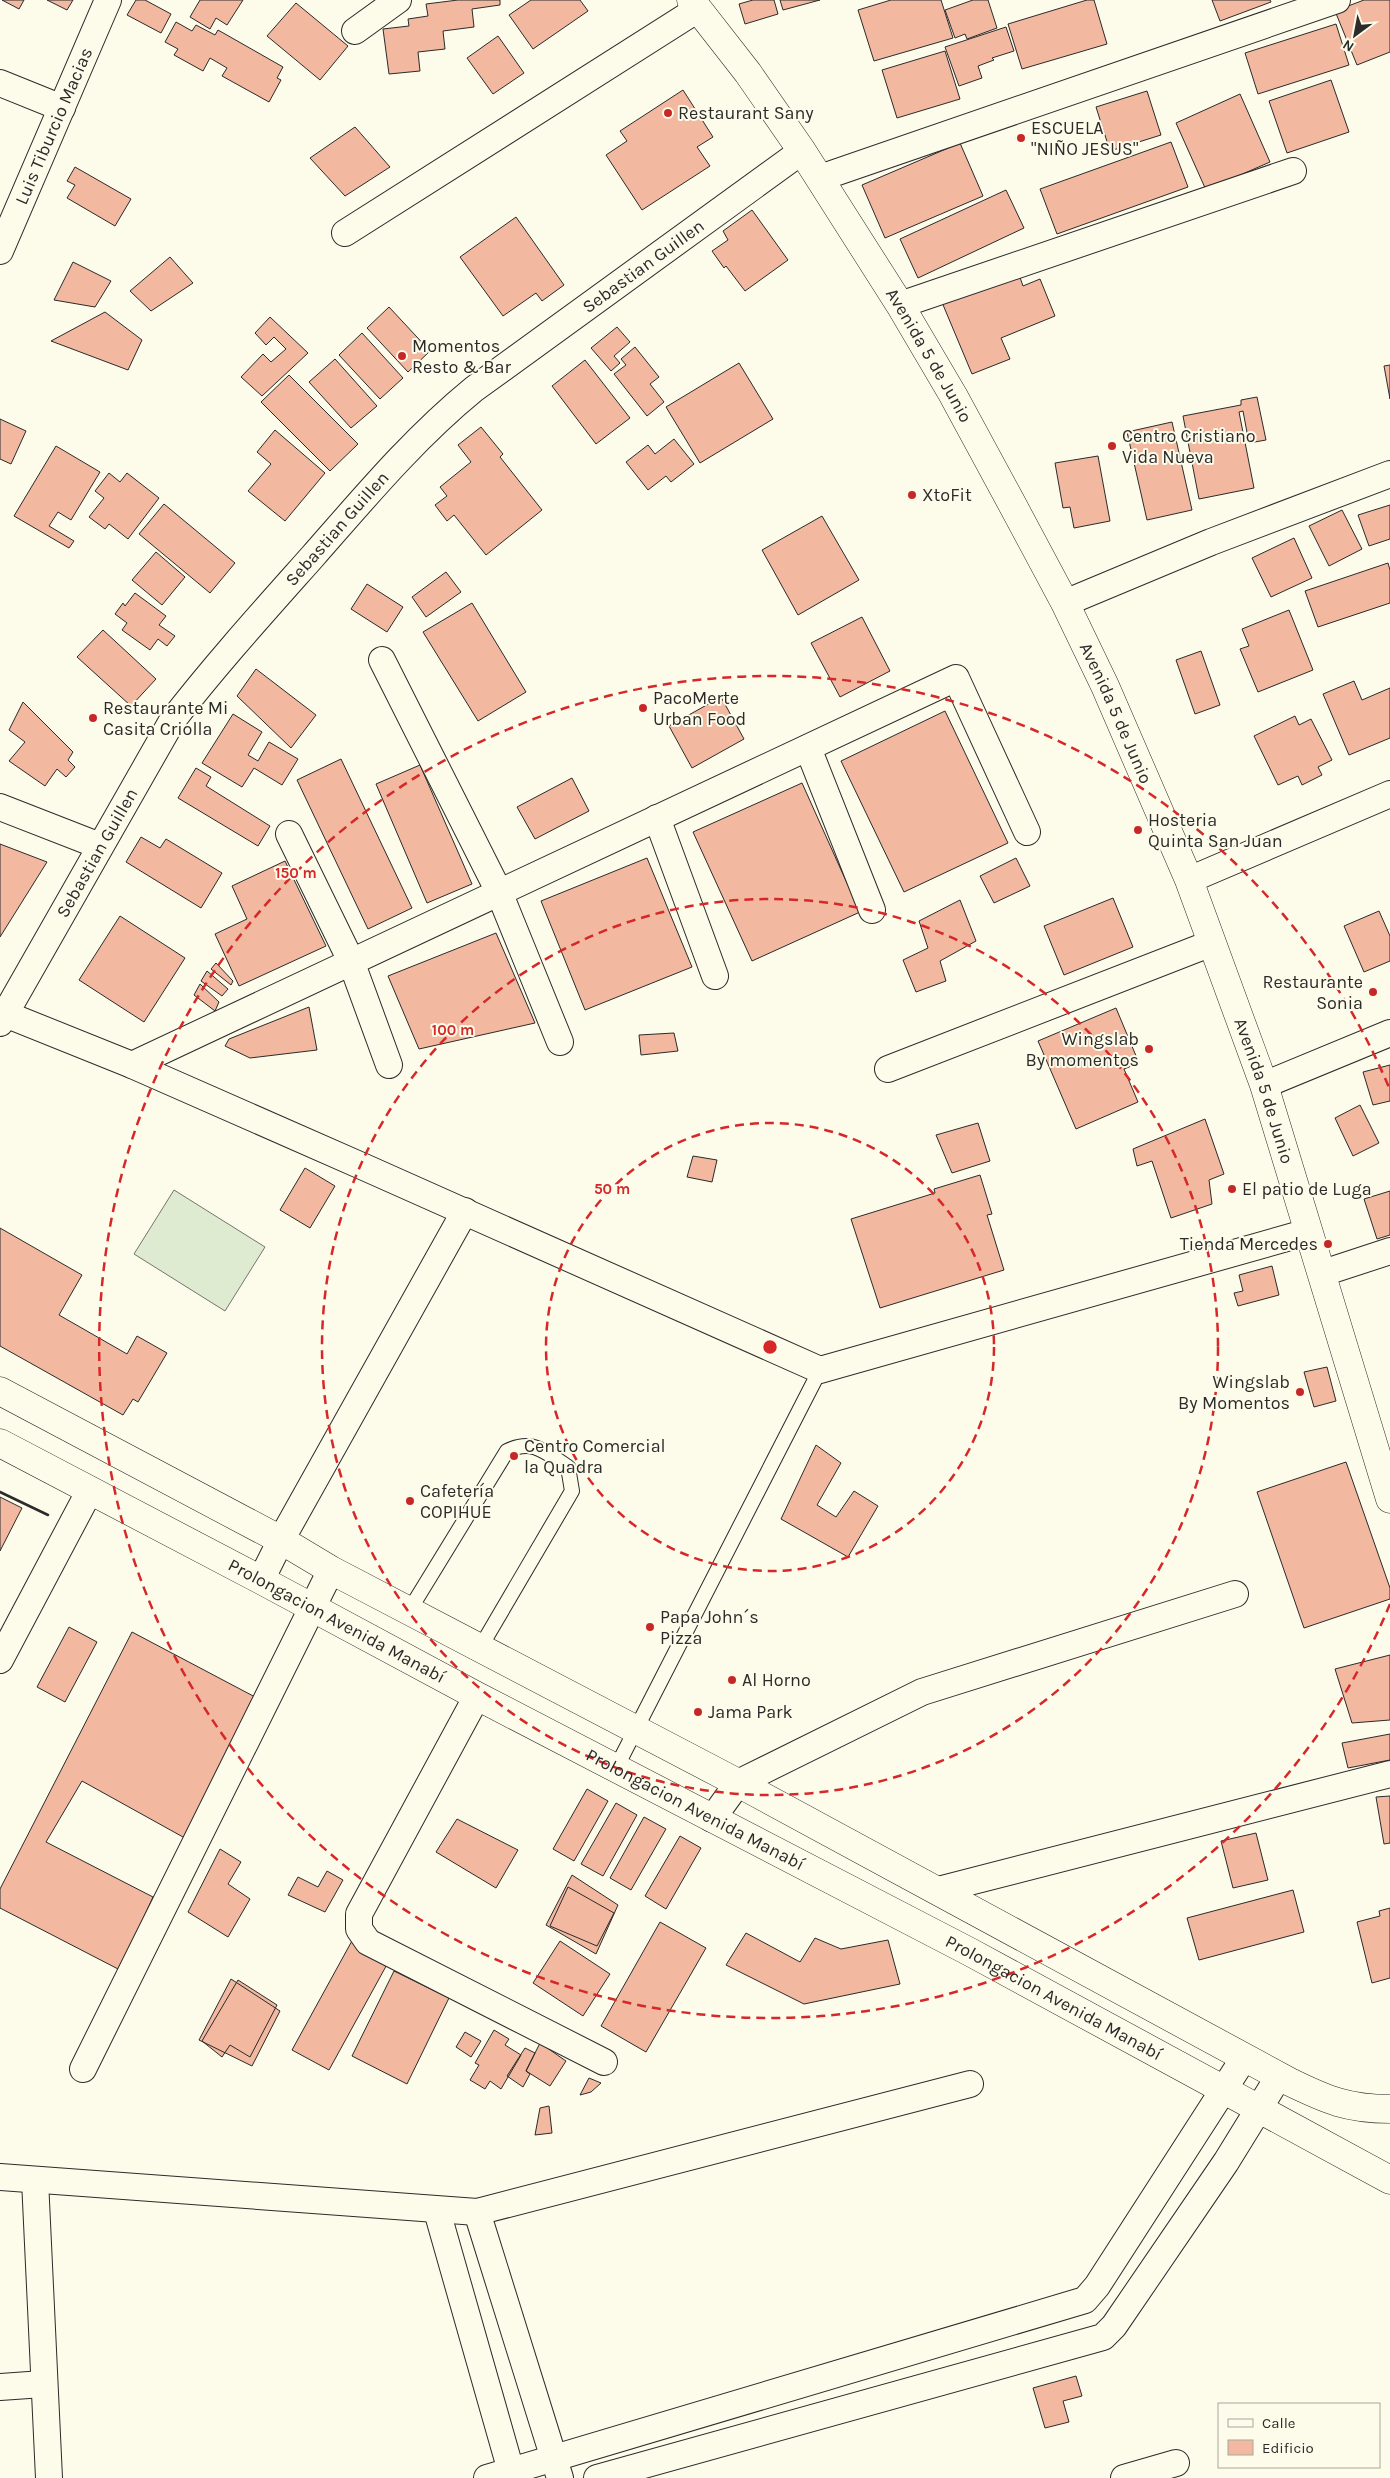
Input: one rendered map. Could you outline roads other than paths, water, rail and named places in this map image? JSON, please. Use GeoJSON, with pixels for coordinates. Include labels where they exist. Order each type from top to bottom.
{"type":"FeatureCollection","features":[{"type":"Feature","properties":{"kind":"main road","name":"Avenida 5 de Junio"},"geometry":{"type":"LineString","coordinates":[[694,4],[748,73],[802,151],[900,305],[953,395],[1065,604],[1105,686],[1189,880],[1264,1085],[1308,1232],[1385,1460],[1390,1499]]}},
{"type":"Feature","properties":{"kind":"main road"},"geometry":{"type":"LineString","coordinates":[[0,1391],[280,1540],[330,1570],[738,1783],[938,1890],[1244,2058],[1339,2104],[1363,2109],[1390,2109]]}},
{"type":"Feature","properties":{"kind":"main road","name":"Prolongacion Avenida Manabí"},"geometry":{"type":"LineString","coordinates":[[0,1443],[477,1696],[970,1952],[1390,2180]]}},
{"type":"Feature","properties":{"kind":"street","name":"Luis Tiburcio Macias"},"geometry":{"type":"LineString","coordinates":[[0,250],[108,0]]}},
{"type":"Feature","properties":{"kind":"street"},"geometry":{"type":"LineString","coordinates":[[355,31],[398,0]]}},
{"type":"Feature","properties":{"kind":"street"},"geometry":{"type":"LineString","coordinates":[[820,178],[1337,0]]}},
{"type":"Feature","properties":{"kind":"street"},"geometry":{"type":"LineString","coordinates":[[345,234],[694,4]]}},
{"type":"Feature","properties":{"kind":"street"},"geometry":{"type":"LineString","coordinates":[[0,83],[62,108]]}},
{"type":"Feature","properties":{"kind":"street","name":"Sebastian Guillen"},"geometry":{"type":"LineString","coordinates":[[2,1018],[172,722],[202,683],[392,466],[449,409],[802,151]]}},
{"type":"Feature","properties":{"kind":"street"},"geometry":{"type":"LineString","coordinates":[[900,305],[1293,171]]}},
{"type":"Feature","properties":{"kind":"street"},"geometry":{"type":"LineString","coordinates":[[1065,604],[1211,542],[1390,474]]}},
{"type":"Feature","properties":{"kind":"street"},"geometry":{"type":"LineString","coordinates":[[382,660],[499,892],[560,1042]]}},
{"type":"Feature","properties":{"kind":"street"},"geometry":{"type":"LineString","coordinates":[[132,1066],[351,961],[956,678],[1027,832]]}},
{"type":"Feature","properties":{"kind":"street"},"geometry":{"type":"LineString","coordinates":[[808,748],[872,910]]}},
{"type":"Feature","properties":{"kind":"street"},"geometry":{"type":"LineString","coordinates":[[1189,880],[1390,794]]}},
{"type":"Feature","properties":{"kind":"street"},"geometry":{"type":"LineString","coordinates":[[0,807],[100,846]]}},
{"type":"Feature","properties":{"kind":"street"},"geometry":{"type":"LineString","coordinates":[[657,818],[715,976]]}},
{"type":"Feature","properties":{"kind":"street"},"geometry":{"type":"LineString","coordinates":[[289,834],[351,961],[389,1065]]}},
{"type":"Feature","properties":{"kind":"street"},"geometry":{"type":"LineString","coordinates":[[888,1069],[1212,943]]}},
{"type":"Feature","properties":{"kind":"street"},"geometry":{"type":"LineString","coordinates":[[2,1018],[132,1066],[464,1211],[820,1370],[1308,1232]]}},
{"type":"Feature","properties":{"kind":"street"},"geometry":{"type":"LineString","coordinates":[[1264,1085],[1390,1033]]}},
{"type":"Feature","properties":{"kind":"street"},"geometry":{"type":"LineString","coordinates":[[261,1580],[280,1540],[464,1211]]}},
{"type":"Feature","properties":{"kind":"street"},"geometry":{"type":"LineString","coordinates":[[1323,1273],[1390,1251]]}},
{"type":"Feature","properties":{"kind":"street"},"geometry":{"type":"LineString","coordinates":[[0,1660],[90,1490]]}},
{"type":"Feature","properties":{"kind":"street"},"geometry":{"type":"LineString","coordinates":[[84,2069],[330,1570]]}},
{"type":"Feature","properties":{"kind":"street"},"geometry":{"type":"LineString","coordinates":[[712,1818],[738,1783],[922,1692],[1235,1594]]}},
{"type":"Feature","properties":{"kind":"street"},"geometry":{"type":"LineString","coordinates":[[477,1696],[359,1914],[359,1929],[368,1942],[604,2062]]}},
{"type":"Feature","properties":{"kind":"street"},"geometry":{"type":"LineString","coordinates":[[938,1890],[1390,1774]]}},
{"type":"Feature","properties":{"kind":"street"},"geometry":{"type":"LineString","coordinates":[[487,2478],[557,2468],[1085,2300],[1108,2269],[1244,2058]]}},
{"type":"Feature","properties":{"kind":"street"},"geometry":{"type":"LineString","coordinates":[[597,2478],[1103,2337],[1114,2326],[1215,2179],[1279,2076]]}},
{"type":"Feature","properties":{"kind":"street"},"geometry":{"type":"LineString","coordinates":[[0,2177],[437,2211],[477,2212],[970,2084]]}},
{"type":"Feature","properties":{"kind":"street"},"geometry":{"type":"LineString","coordinates":[[36,2180],[43,2384],[49,2478]]}},
{"type":"Feature","properties":{"kind":"street"},"geometry":{"type":"LineString","coordinates":[[437,2211],[512,2474]]}},
{"type":"Feature","properties":{"kind":"street"},"geometry":{"type":"LineString","coordinates":[[477,2212],[557,2468]]}},
{"type":"Feature","properties":{"kind":"street"},"geometry":{"type":"LineString","coordinates":[[0,2386],[43,2384]]}},
{"type":"Feature","properties":{"kind":"street"},"geometry":{"type":"LineString","coordinates":[[1124,2478],[1176,2463]]}},
{"type":"Feature","properties":{"kind":"lane"},"geometry":{"type":"LineString","coordinates":[[616,1768],[634,1729],[820,1370]]}},
{"type":"Feature","properties":{"kind":"lane"},"geometry":{"type":"LineString","coordinates":[[409,1611],[507,1451],[517,1446],[536,1446],[568,1467],[572,1491],[480,1648]]}},
{"type":"Feature","properties":{"kind":"place","name":"Restaurant Sany"},"geometry":{"type":"Point","coordinates":[668,113]}},
{"type":"Feature","properties":{"kind":"place","name":"ESCUELA \"NIÑO JESUS\""},"geometry":{"type":"Point","coordinates":[1021,138]}},
{"type":"Feature","properties":{"kind":"place","name":"Momentos Resto & Bar"},"geometry":{"type":"Point","coordinates":[402,356]}},
{"type":"Feature","properties":{"kind":"place","name":"Centro Cristiano Vida Nueva"},"geometry":{"type":"Point","coordinates":[1112,446]}},
{"type":"Feature","properties":{"kind":"place","name":"XtoFit"},"geometry":{"type":"Point","coordinates":[912,495]}},
{"type":"Feature","properties":{"kind":"place","name":"PacoMerte Urban Food"},"geometry":{"type":"Point","coordinates":[643,708]}},
{"type":"Feature","properties":{"kind":"place","name":"Restaurante Mi Casita Criolla"},"geometry":{"type":"Point","coordinates":[93,718]}},
{"type":"Feature","properties":{"kind":"place","name":"Hosteria Quinta San Juan"},"geometry":{"type":"Point","coordinates":[1138,830]}},
{"type":"Feature","properties":{"kind":"place","name":"Restaurante Sonia"},"geometry":{"type":"Point","coordinates":[1373,992]}},
{"type":"Feature","properties":{"kind":"place","name":"Wingslab By momentos"},"geometry":{"type":"Point","coordinates":[1149,1049]}},
{"type":"Feature","properties":{"kind":"place","name":"El patio de Luga"},"geometry":{"type":"Point","coordinates":[1232,1189]}},
{"type":"Feature","properties":{"kind":"place","name":"Tienda Mercedes"},"geometry":{"type":"Point","coordinates":[1328,1244]}},
{"type":"Feature","properties":{"kind":"place","name":"Wingslab By Momentos"},"geometry":{"type":"Point","coordinates":[1300,1392]}},
{"type":"Feature","properties":{"kind":"place","name":"Centro Comercial la Quadra"},"geometry":{"type":"Point","coordinates":[514,1456]}},
{"type":"Feature","properties":{"kind":"place","name":"Cafetería COPIHUE"},"geometry":{"type":"Point","coordinates":[410,1501]}},
{"type":"Feature","properties":{"kind":"place","name":"Papa John´s Pizza"},"geometry":{"type":"Point","coordinates":[650,1627]}},
{"type":"Feature","properties":{"kind":"place","name":"Al Horno"},"geometry":{"type":"Point","coordinates":[732,1680]}},
{"type":"Feature","properties":{"kind":"place","name":"Jama Park"},"geometry":{"type":"Point","coordinates":[698,1712]}}]}
